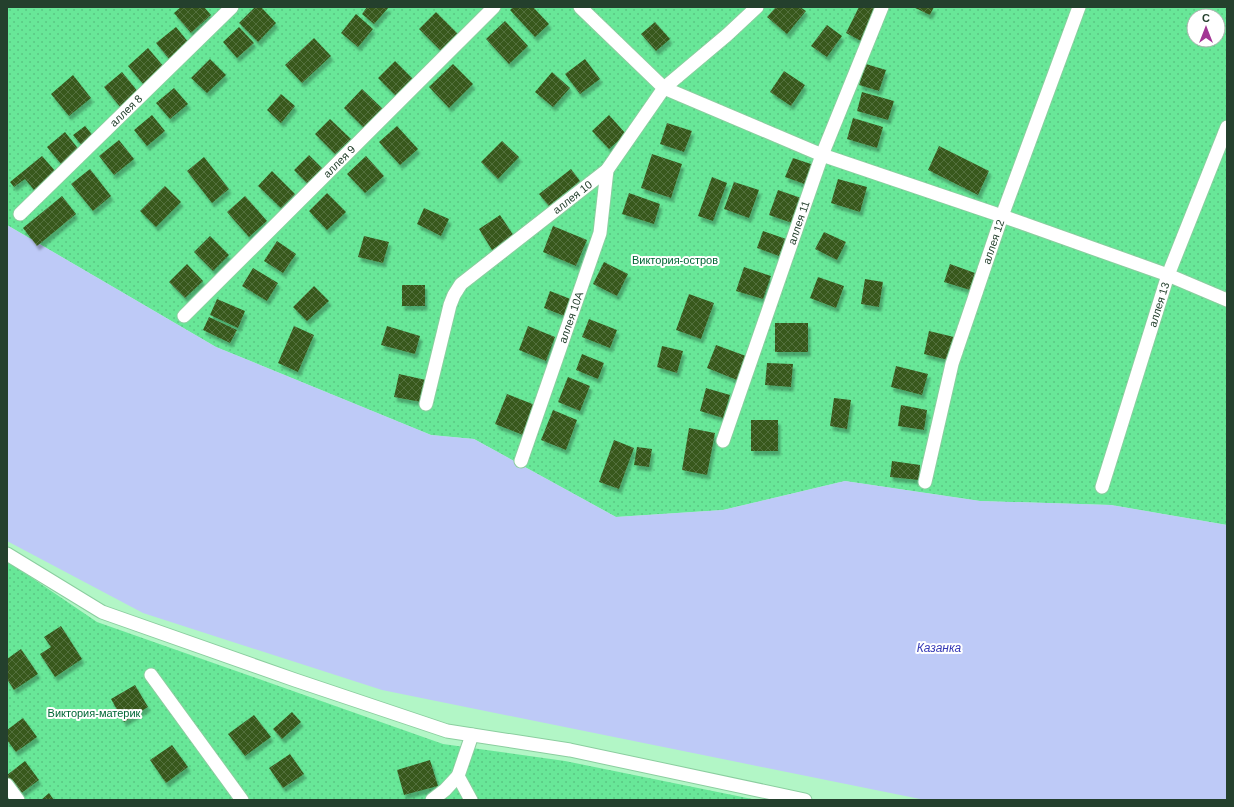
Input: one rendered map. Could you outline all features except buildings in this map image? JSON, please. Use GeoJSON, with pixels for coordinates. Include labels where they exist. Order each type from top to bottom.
{"type":"FeatureCollection","features":[{"type":"Feature","properties":{"kind":"lane","name":"аллея 8"},"geometry":{"type":"LineString","coordinates":[[20,214],[232,7]]}},
{"type":"Feature","properties":{"kind":"lane","name":"аллея 9"},"geometry":{"type":"LineString","coordinates":[[184,316],[494,7]]}},
{"type":"Feature","properties":{"kind":"lane"},"geometry":{"type":"LineString","coordinates":[[580,7],[664,88],[822,155],[1002,216],[1168,275],[1227,300]]}},
{"type":"Feature","properties":{"kind":"lane","name":"аллея 10"},"geometry":{"type":"LineString","coordinates":[[426,404],[450,305],[461,284],[607,170],[664,88],[727,35],[757,7]]}},
{"type":"Feature","properties":{"kind":"lane","name":"аллея 11"},"geometry":{"type":"LineString","coordinates":[[723,441],[822,155],[882,7]]}},
{"type":"Feature","properties":{"kind":"lane","name":"аллея 12"},"geometry":{"type":"LineString","coordinates":[[925,482],[952,364],[1002,216],[1078,7]]}},
{"type":"Feature","properties":{"kind":"lane","name":"аллея 13"},"geometry":{"type":"LineString","coordinates":[[1102,487],[1168,275],[1227,127]]}},
{"type":"Feature","properties":{"kind":"lane","name":"аллея 10А"},"geometry":{"type":"LineString","coordinates":[[521,462],[600,233],[607,170]]}},
{"type":"Feature","properties":{"kind":"lane"},"geometry":{"type":"LineString","coordinates":[[7,554],[102,612],[295,680],[447,731],[570,750],[805,800]]}},
{"type":"Feature","properties":{"kind":"lane"},"geometry":{"type":"LineString","coordinates":[[151,675],[242,800]]}},
{"type":"Feature","properties":{"kind":"lane"},"geometry":{"type":"LineString","coordinates":[[432,800],[445,790],[458,776],[472,735]]}},
{"type":"Feature","properties":{"kind":"lane"},"geometry":{"type":"LineString","coordinates":[[458,776],[472,800]]}},
{"type":"Feature","properties":{"kind":"lane"},"geometry":{"type":"LineString","coordinates":[[7,785],[18,800]]}},
{"type":"Feature","properties":{"kind":"green space","name":"Виктория-остров"},"geometry":{"type":"Polygon","coordinates":[[[7,7],[1227,7],[1227,525],[1111,505],[980,501],[845,481],[723,510],[616,517],[474,439],[431,435],[216,347],[7,225],[7,7]]]}},
{"type":"Feature","properties":{"kind":"green space","name":"Виктория-материк"},"geometry":{"type":"Polygon","coordinates":[[[7,561],[97,622],[443,744],[565,761],[757,800],[7,800],[7,561]]]}},
{"type":"Feature","properties":{"kind":"water","name":"Казанка"},"geometry":{"type":"Polygon","coordinates":[[[7,225],[216,347],[431,435],[474,439],[616,517],[723,510],[845,481],[980,501],[1111,505],[1227,525],[1227,800],[925,800],[382,690],[143,613],[7,541],[7,225]]]}}]}
